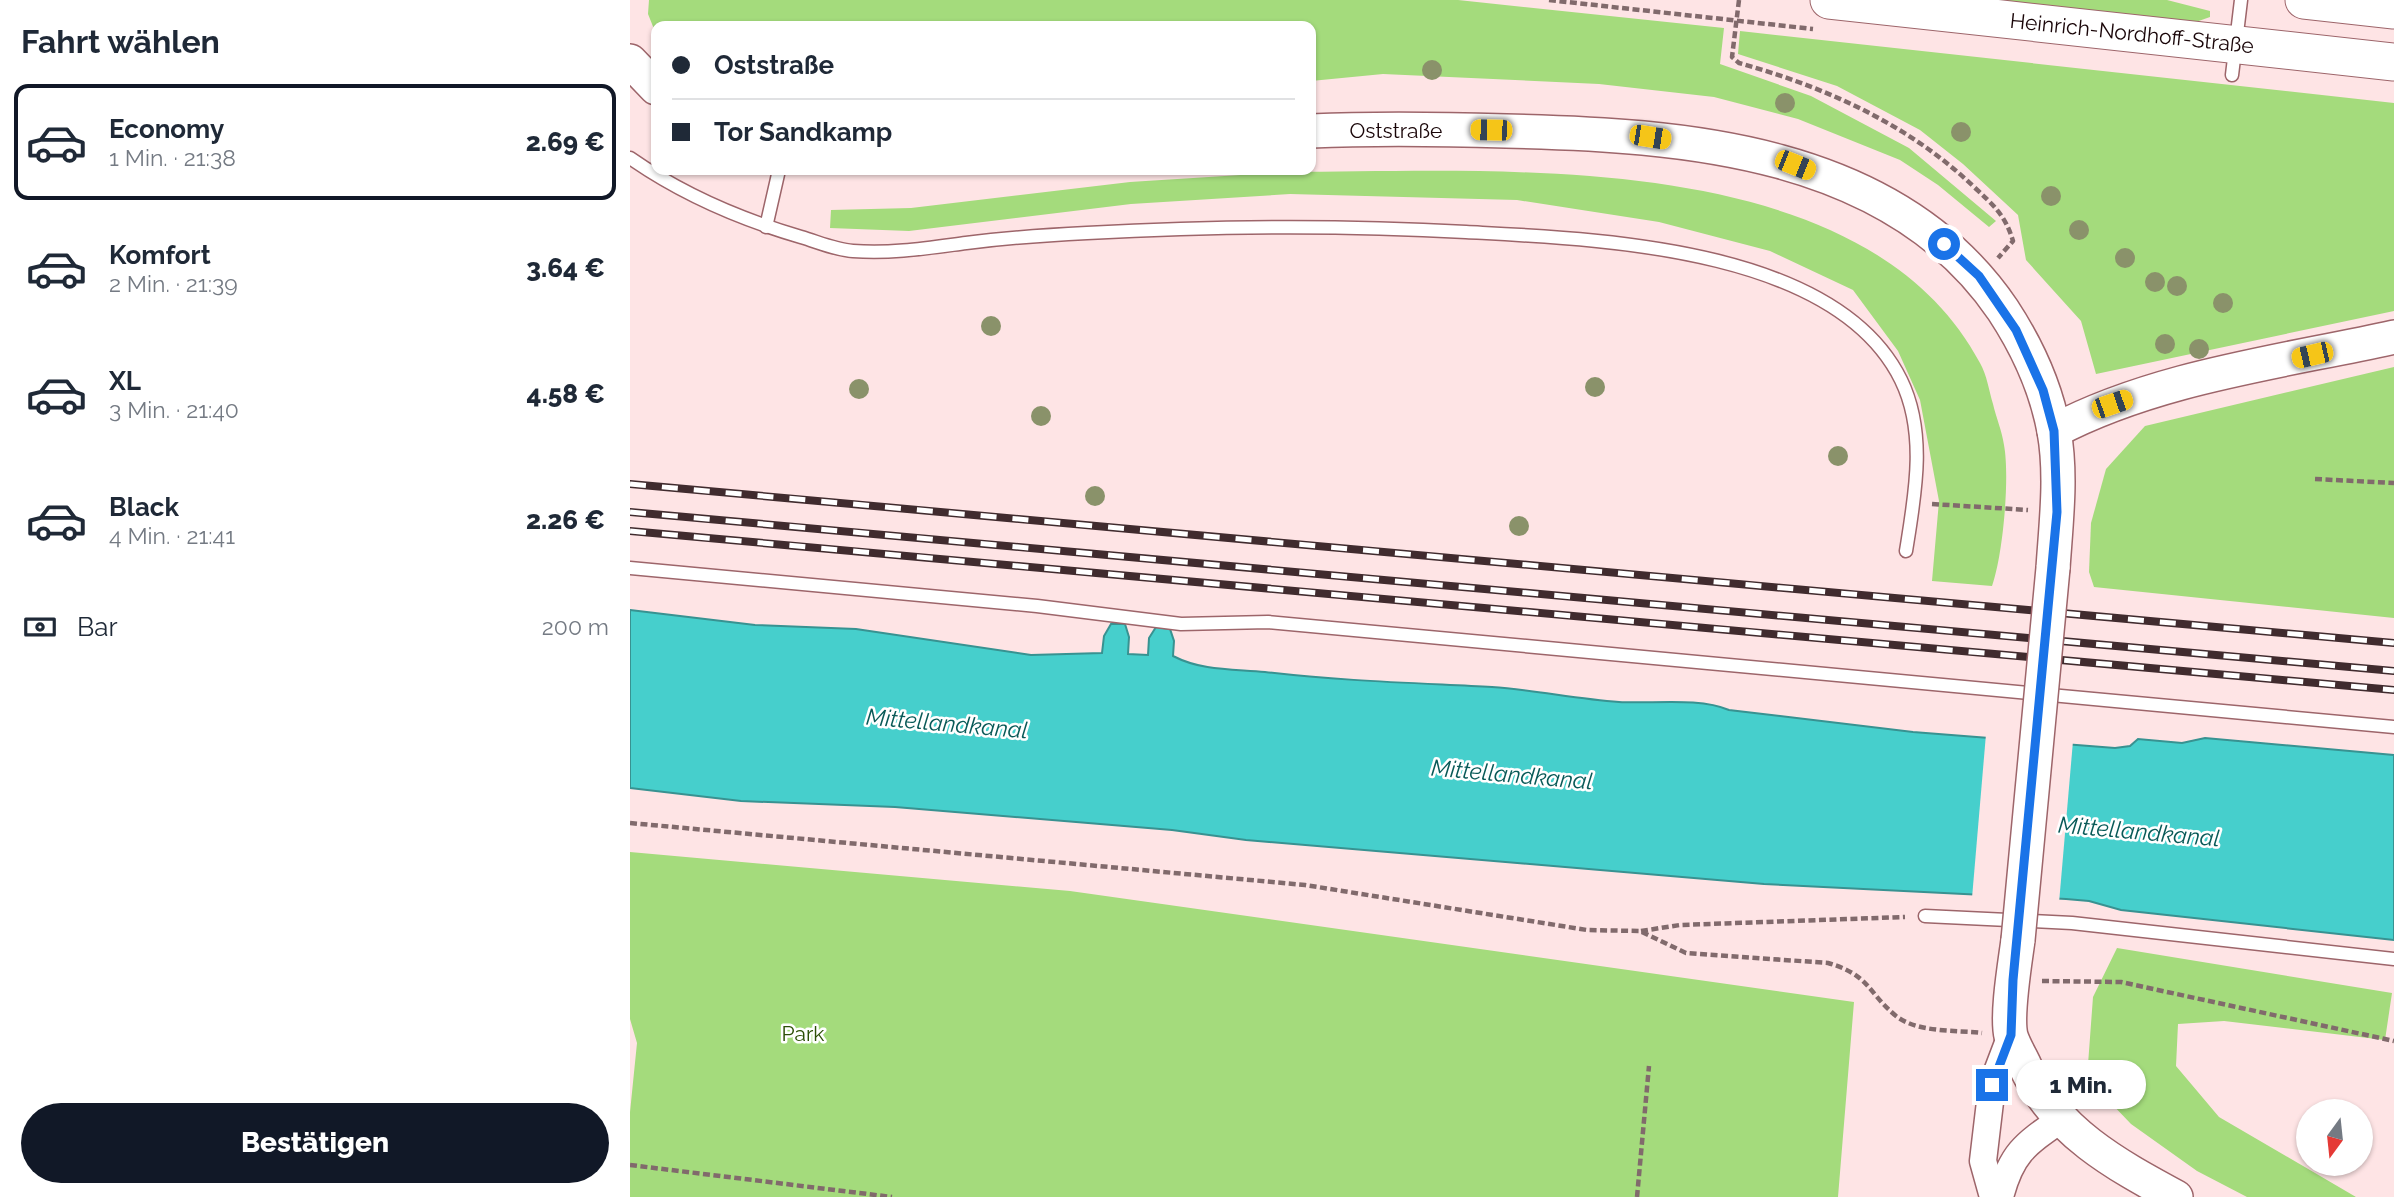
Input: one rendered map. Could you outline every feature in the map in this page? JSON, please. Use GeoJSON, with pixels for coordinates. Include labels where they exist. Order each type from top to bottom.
{"type":"FeatureCollection","features":[{"type":"Feature","properties":{"kind":"main road","name":"Heinrich-Nordhoff-Straße"},"geometry":{"type":"LineString","coordinates":[[1829,0],[2234,59],[2394,62]]}},
{"type":"Feature","properties":{"kind":"main road"},"geometry":{"type":"LineString","coordinates":[[2304,0],[2394,10]]}},
{"type":"Feature","properties":{"kind":"street"},"geometry":{"type":"LineString","coordinates":[[630,61],[651,83]]}},
{"type":"Feature","properties":{"kind":"street","name":"Oststraße"},"geometry":{"type":"LineString","coordinates":[[1316,131],[1364,128],[1561,132],[1650,137],[1732,149],[1795,165],[1874,197],[1926,228],[1979,276],[2016,330],[2043,390],[2054,431],[2057,475],[2053,568],[2013,980],[2011,1035],[2032,1080],[2060,1120],[2115,1164],[2176,1197]]}},
{"type":"Feature","properties":{"kind":"street"},"geometry":{"type":"LineString","coordinates":[[2054,431],[2094,410],[2149,391],[2394,337]]}},
{"type":"Feature","properties":{"kind":"street"},"geometry":{"type":"LineString","coordinates":[[1993,1197],[1983,1161],[1992,1085],[2011,1035]]}},
{"type":"Feature","properties":{"kind":"street"},"geometry":{"type":"LineString","coordinates":[[2000,1197],[2007,1169],[2027,1143],[2060,1120]]}},
{"type":"Feature","properties":{"kind":"lane"},"geometry":{"type":"LineString","coordinates":[[2234,59],[2241,0]]}},
{"type":"Feature","properties":{"kind":"lane"},"geometry":{"type":"LineString","coordinates":[[630,159],[651,173]]}},
{"type":"Feature","properties":{"kind":"lane"},"geometry":{"type":"LineString","coordinates":[[653,175],[671,187],[766,227],[848,251],[902,252],[1088,233],[1338,226],[1592,239],[1711,258],[1763,274],[1823,303],[1867,332],[1900,378],[1912,411],[1917,445],[1914,503],[1906,551]]}},
{"type":"Feature","properties":{"kind":"lane"},"geometry":{"type":"LineString","coordinates":[[766,227],[778,175]]}},
{"type":"Feature","properties":{"kind":"lane"},"geometry":{"type":"LineString","coordinates":[[630,568],[1037,606],[1181,624],[1268,622],[2394,727]]}},
{"type":"Feature","properties":{"kind":"lane"},"geometry":{"type":"LineString","coordinates":[[1925,916],[2072,923],[2394,959]]}},
{"type":"Feature","properties":{"kind":"path"},"geometry":{"type":"LineString","coordinates":[[1739,0],[1731,49],[1732,57],[1739,64],[1802,83],[1862,108],[1914,139],[1953,167],[2006,218],[2013,241],[1979,276]]}},
{"type":"Feature","properties":{"kind":"path"},"geometry":{"type":"LineString","coordinates":[[2315,478],[2394,483]]}},
{"type":"Feature","properties":{"kind":"path"},"geometry":{"type":"LineString","coordinates":[[1944,505],[2008,509]]}},
{"type":"Feature","properties":{"kind":"path"},"geometry":{"type":"LineString","coordinates":[[630,823],[1304,885],[1587,930],[1640,931],[1680,925],[1925,916]]}},
{"type":"Feature","properties":{"kind":"path"},"geometry":{"type":"LineString","coordinates":[[1640,931],[1686,953],[1828,963],[1850,969],[1867,982],[1898,1017],[1927,1028],[2011,1035]]}},
{"type":"Feature","properties":{"kind":"path"},"geometry":{"type":"LineString","coordinates":[[2013,980],[2121,982],[2394,1041]]}},
{"type":"Feature","properties":{"kind":"path"},"geometry":{"type":"LineString","coordinates":[[1637,1197],[1649,1066]]}},
{"type":"Feature","properties":{"kind":"path"},"geometry":{"type":"LineString","coordinates":[[630,1165],[892,1197]]}},
{"type":"Feature","properties":{"kind":"green space"},"geometry":{"type":"Polygon","coordinates":[[[649,0],[1458,0],[1724,28],[1720,64],[1811,96],[1909,148],[1996,221],[1989,227],[1938,185],[1900,160],[1798,119],[1714,97],[1599,84],[1383,74],[1316,81],[1316,21],[651,22],[648,14],[649,0]]]}},
{"type":"Feature","properties":{"kind":"green space"},"geometry":{"type":"Polygon","coordinates":[[[1995,0],[2167,0],[2210,11],[2210,17],[2193,23],[1995,0]]]}},
{"type":"Feature","properties":{"kind":"green space"},"geometry":{"type":"Polygon","coordinates":[[[1740,31],[2394,103],[2394,311],[2096,374],[2081,321],[2026,260],[2018,215],[1963,164],[1920,130],[1837,86],[1738,54],[1740,31]]]}},
{"type":"Feature","properties":{"kind":"green space"},"geometry":{"type":"Polygon","coordinates":[[[1470,171],[1570,175],[1670,185],[1766,206],[1852,241],[1925,292],[1980,363],[2002,435],[2006,459],[2002,536],[1992,586],[1932,581],[1939,501],[1920,400],[1898,351],[1853,290],[1770,251],[1659,222],[1517,200],[1290,194],[1131,204],[909,231],[830,228],[831,210],[911,208],[1130,182],[1241,175],[1316,175],[1316,172],[1470,171]]]}},
{"type":"Feature","properties":{"kind":"green space"},"geometry":{"type":"Polygon","coordinates":[[[2394,367],[2394,618],[2094,587],[2089,572],[2091,523],[2106,469],[2145,426],[2394,367]]]}},
{"type":"Feature","properties":{"kind":"green space","name":"Park"},"geometry":{"type":"Polygon","coordinates":[[[630,852],[1070,891],[1854,1002],[1838,1197],[630,1197],[630,1112],[637,1043],[630,1019],[630,852]]]}},
{"type":"Feature","properties":{"kind":"green space"},"geometry":{"type":"Polygon","coordinates":[[[2117,948],[2392,993],[2385,1040],[2224,1021],[2178,1024],[2176,1066],[2219,1117],[2296,1162],[2296,1176],[2320,1176],[2356,1197],[2247,1197],[2197,1171],[2131,1124],[2087,1078],[2093,997],[2117,948]]]}},
{"type":"Feature","properties":{"kind":"water","name":"Mittellandkanal"},"geometry":{"type":"Polygon","coordinates":[[[630,610],[755,625],[856,629],[1031,655],[1102,653],[1104,636],[1111,624],[1125,624],[1129,637],[1128,654],[1148,655],[1149,638],[1156,627],[1170,629],[1174,641],[1173,656],[1217,668],[1350,680],[1492,687],[1619,702],[1690,702],[1729,710],[1913,732],[2115,748],[2130,746],[2138,739],[2182,743],[2205,738],[2394,755],[2394,940],[2121,910],[2089,901],[2066,899],[1764,884],[1246,840],[1172,830],[895,807],[741,801],[630,788],[630,610]]]}},
{"type":"Feature","properties":{"kind":"pier"},"geometry":{"type":"Polygon","coordinates":[[[1986,734],[2073,741],[2059,903],[1972,898],[1986,734]]]}},
{"type":"Feature","properties":{"kind":"railway"},"geometry":{"type":"LineString","coordinates":[[630,484],[2394,643]]}},
{"type":"Feature","properties":{"kind":"railway"},"geometry":{"type":"LineString","coordinates":[[630,512],[2394,671]]}},
{"type":"Feature","properties":{"kind":"railway"},"geometry":{"type":"LineString","coordinates":[[630,531],[2394,690]]}},
{"type":"Feature","properties":{"kind":"route"},"geometry":{"type":"LineString","coordinates":[[1944,244],[1979,276],[2016,330],[2043,390],[2054,431],[2057,475],[2053,568],[2013,980],[2011,1035],[1992,1085]]}}]}
